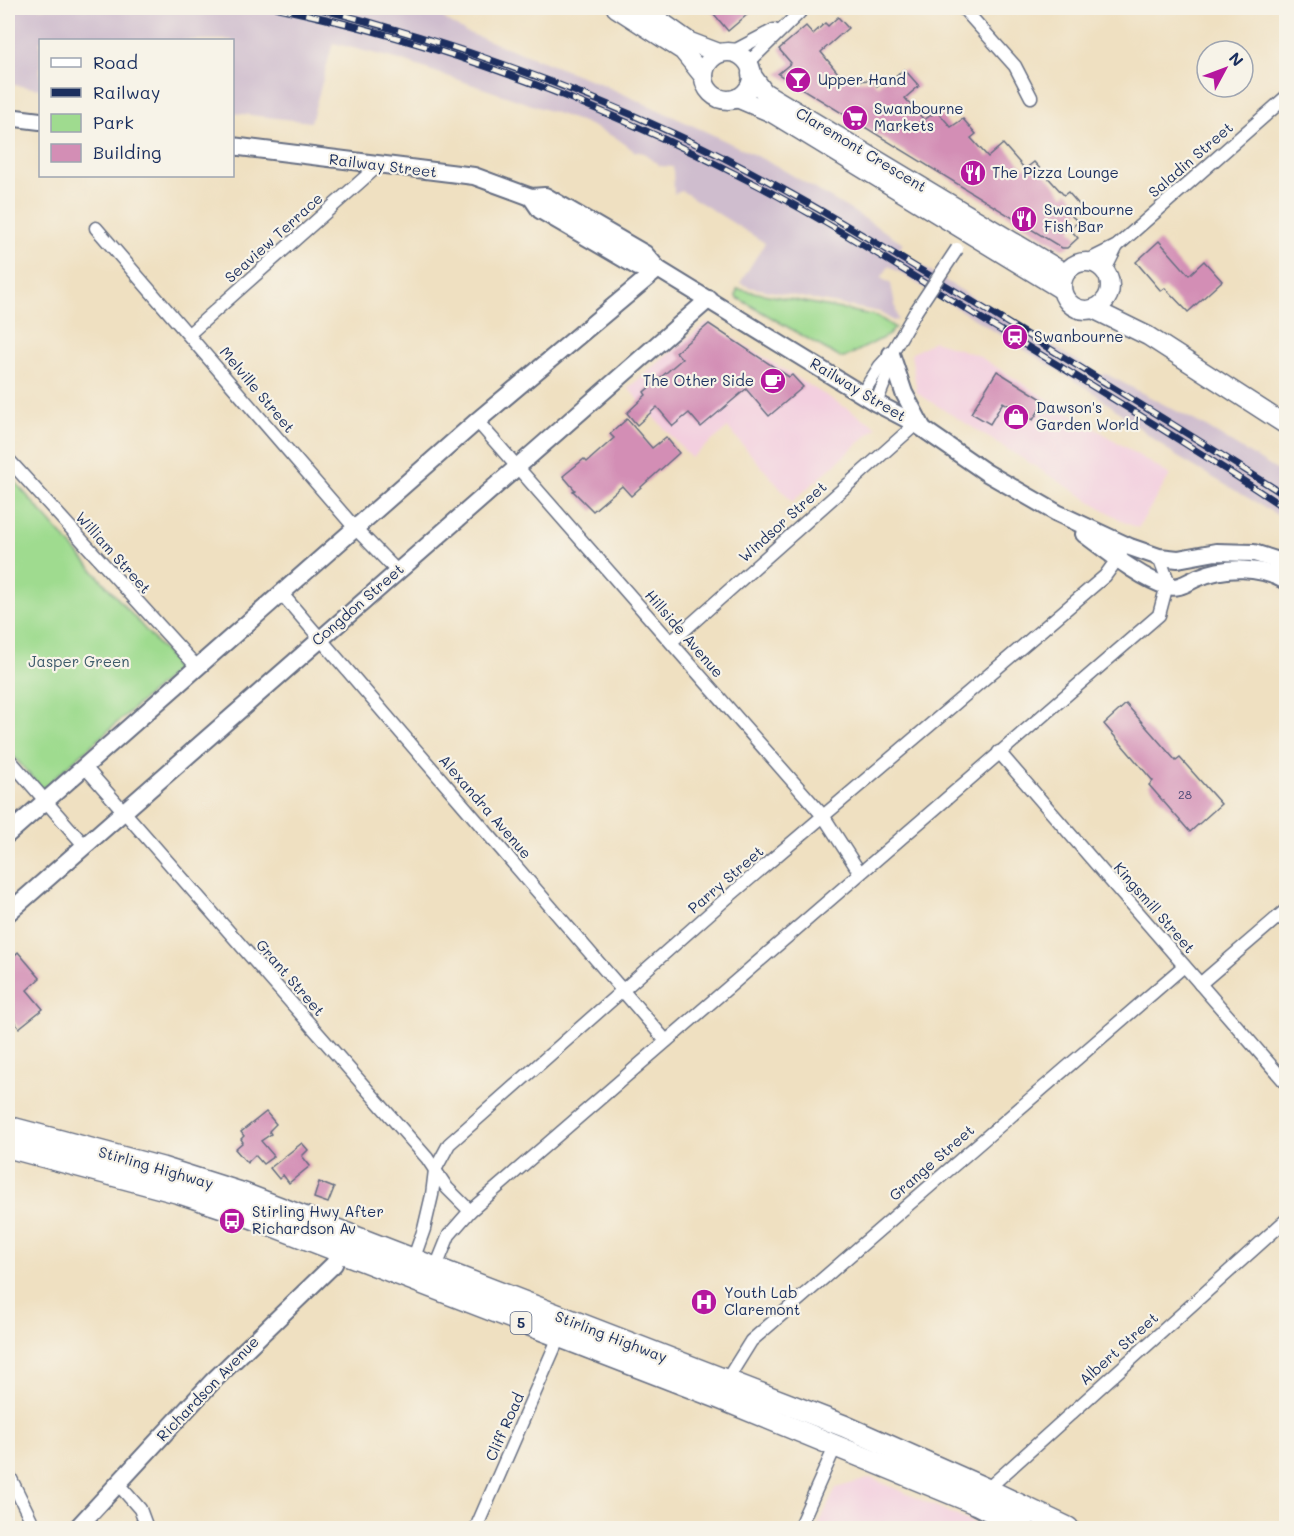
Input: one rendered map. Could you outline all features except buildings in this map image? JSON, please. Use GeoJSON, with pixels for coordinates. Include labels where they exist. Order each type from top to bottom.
{"type":"FeatureCollection","features":[{"type":"Feature","properties":{"kind":"highway","name":"Stirling Highway"},"geometry":{"type":"LineString","coordinates":[[8,1127],[202,1180],[409,1269],[722,1390],[835,1447],[1068,1528]]}},
{"type":"Feature","properties":{"kind":"highway","name":"Stirling Highway"},"geometry":{"type":"LineString","coordinates":[[8,1147],[189,1196],[339,1252],[409,1269]]}},
{"type":"Feature","properties":{"kind":"highway","name":"Stirling Highway"},"geometry":{"type":"LineString","coordinates":[[432,1277],[559,1337],[722,1390],[844,1426],[982,1497],[1024,1528]]}},
{"type":"Feature","properties":{"kind":"main road"},"geometry":{"type":"LineString","coordinates":[[616,8],[683,51],[716,96],[730,100],[737,98],[748,88],[750,68],[739,54],[726,53],[690,42],[642,8]]}},
{"type":"Feature","properties":{"kind":"main road"},"geometry":{"type":"LineString","coordinates":[[704,77],[708,63],[726,53]]}},
{"type":"Feature","properties":{"kind":"main road","name":"Claremont Crescent"},"geometry":{"type":"LineString","coordinates":[[750,68],[765,92],[972,227]]}},
{"type":"Feature","properties":{"kind":"main road","name":"Claremont Crescent"},"geometry":{"type":"LineString","coordinates":[[737,98],[772,114],[972,227],[1064,282],[1070,304],[1085,310],[1100,305],[1287,425]]}},
{"type":"Feature","properties":{"kind":"main road"},"geometry":{"type":"LineString","coordinates":[[1064,282],[1075,264],[1088,261],[1105,270],[1111,285],[1100,305]]}},
{"type":"Feature","properties":{"kind":"street"},"geometry":{"type":"LineString","coordinates":[[750,68],[786,24],[804,8]]}},
{"type":"Feature","properties":{"kind":"street"},"geometry":{"type":"LineString","coordinates":[[963,8],[1015,66],[1031,97]]}},
{"type":"Feature","properties":{"kind":"street"},"geometry":{"type":"LineString","coordinates":[[726,53],[786,24]]}},
{"type":"Feature","properties":{"kind":"street","name":"Saladin Street"},"geometry":{"type":"LineString","coordinates":[[1088,261],[1117,246],[1287,97]]}},
{"type":"Feature","properties":{"kind":"street"},"geometry":{"type":"LineString","coordinates":[[8,117],[39,121]]}},
{"type":"Feature","properties":{"kind":"street","name":"Railway Street"},"geometry":{"type":"LineString","coordinates":[[234,146],[474,176],[506,186],[531,196],[540,210],[638,267],[658,269],[709,298],[876,403],[919,427],[987,473],[1057,513],[1130,547],[1159,557],[1178,559],[1216,552],[1254,553],[1287,566]]}},
{"type":"Feature","properties":{"kind":"street","name":"Seaview Terrace"},"geometry":{"type":"LineString","coordinates":[[189,334],[379,165]]}},
{"type":"Feature","properties":{"kind":"street"},"geometry":{"type":"LineString","coordinates":[[862,393],[891,354],[916,311],[972,227]]}},
{"type":"Feature","properties":{"kind":"street","name":"Melville Street"},"geometry":{"type":"LineString","coordinates":[[96,228],[355,528],[397,571]]}},
{"type":"Feature","properties":{"kind":"street","name":"Saladin Street"},"geometry":{"type":"LineString","coordinates":[[1105,270],[1117,246]]}},
{"type":"Feature","properties":{"kind":"street"},"geometry":{"type":"LineString","coordinates":[[8,834],[477,420],[658,269]]}},
{"type":"Feature","properties":{"kind":"street","name":"Congdon Street"},"geometry":{"type":"LineString","coordinates":[[8,913],[709,298]]}},
{"type":"Feature","properties":{"kind":"street"},"geometry":{"type":"LineString","coordinates":[[876,403],[889,371],[891,354]]}},
{"type":"Feature","properties":{"kind":"street"},"geometry":{"type":"LineString","coordinates":[[891,354],[908,404],[919,427]]}},
{"type":"Feature","properties":{"kind":"street","name":"Hillside Avenue"},"geometry":{"type":"LineString","coordinates":[[477,420],[824,817],[860,873]]}},
{"type":"Feature","properties":{"kind":"street","name":"Windsor Street"},"geometry":{"type":"LineString","coordinates":[[671,642],[919,427]]}},
{"type":"Feature","properties":{"kind":"street","name":"William Street"},"geometry":{"type":"LineString","coordinates":[[8,459],[197,667]]}},
{"type":"Feature","properties":{"kind":"street","name":"Railway Street"},"geometry":{"type":"LineString","coordinates":[[1057,513],[1117,558],[1174,586]]}},
{"type":"Feature","properties":{"kind":"street","name":"Parry Street"},"geometry":{"type":"LineString","coordinates":[[409,1269],[424,1229],[432,1196],[435,1170],[449,1144],[727,898],[1105,576],[1117,558],[1130,547]]}},
{"type":"Feature","properties":{"kind":"street"},"geometry":{"type":"LineString","coordinates":[[432,1277],[449,1235],[470,1211],[1159,615],[1176,589],[1168,581],[1159,557]]}},
{"type":"Feature","properties":{"kind":"street"},"geometry":{"type":"LineString","coordinates":[[1174,586],[1233,569],[1260,570],[1287,581]]}},
{"type":"Feature","properties":{"kind":"street","name":"Alexandra Avenue"},"geometry":{"type":"LineString","coordinates":[[281,593],[666,1041]]}},
{"type":"Feature","properties":{"kind":"street","name":"Kingsmill Street"},"geometry":{"type":"LineString","coordinates":[[999,752],[1287,1083]]}},
{"type":"Feature","properties":{"kind":"street"},"geometry":{"type":"LineString","coordinates":[[8,758],[84,845]]}},
{"type":"Feature","properties":{"kind":"street","name":"Grant Street"},"geometry":{"type":"LineString","coordinates":[[84,766],[435,1170],[447,1188],[470,1211]]}},
{"type":"Feature","properties":{"kind":"street"},"geometry":{"type":"LineString","coordinates":[[1200,984],[1287,910]]}},
{"type":"Feature","properties":{"kind":"street","name":"Grange Street"},"geometry":{"type":"LineString","coordinates":[[722,1390],[751,1341],[1184,966]]}},
{"type":"Feature","properties":{"kind":"street","name":"Albert Street"},"geometry":{"type":"LineString","coordinates":[[982,1497],[1287,1220]]}},
{"type":"Feature","properties":{"kind":"street","name":"Richardson Avenue"},"geometry":{"type":"LineString","coordinates":[[77,1528],[213,1381],[334,1264],[339,1252]]}},
{"type":"Feature","properties":{"kind":"street","name":"Cliff Road"},"geometry":{"type":"LineString","coordinates":[[476,1528],[559,1337]]}},
{"type":"Feature","properties":{"kind":"street"},"geometry":{"type":"LineString","coordinates":[[799,1528],[835,1447]]}},
{"type":"Feature","properties":{"kind":"street"},"geometry":{"type":"LineString","coordinates":[[8,1473],[35,1528]]}},
{"type":"Feature","properties":{"kind":"street"},"geometry":{"type":"LineString","coordinates":[[118,1484],[140,1509],[147,1528]]}},
{"type":"Feature","properties":{"kind":"shaded area"},"geometry":{"type":"Polygon","coordinates":[[[8,8],[431,8],[466,32],[599,83],[709,133],[775,165],[854,212],[903,243],[898,252],[1102,376],[1104,373],[1203,425],[1286,476],[1286,520],[1176,456],[1093,392],[889,266],[881,278],[891,284],[898,320],[893,321],[880,312],[749,287],[740,283],[765,243],[682,191],[674,194],[673,167],[660,166],[644,153],[634,151],[618,139],[585,123],[400,60],[333,43],[311,122],[234,113],[234,39],[39,39],[39,89],[8,84],[8,8]]]}},
{"type":"Feature","properties":{"kind":"shaded area"},"geometry":{"type":"Polygon","coordinates":[[[707,322],[877,427],[792,502],[728,428],[691,458],[628,388],[707,322]]]}},
{"type":"Feature","properties":{"kind":"shaded area","name":"Dawson's Garden World"},"geometry":{"type":"Polygon","coordinates":[[[934,341],[977,355],[1170,475],[1138,528],[1124,522],[917,393],[911,354],[934,341]]]}},
{"type":"Feature","properties":{"kind":"shaded area"},"geometry":{"type":"Polygon","coordinates":[[[871,1478],[984,1528],[817,1528],[836,1488],[871,1478]]]}},
{"type":"Feature","properties":{"kind":"green space"},"geometry":{"type":"Polygon","coordinates":[[[737,289],[877,316],[895,328],[889,335],[844,358],[839,357],[736,297],[737,289]]]}},
{"type":"Feature","properties":{"kind":"green space","name":"Jasper Green"},"geometry":{"type":"Polygon","coordinates":[[[8,474],[179,668],[42,789],[8,750],[8,474]]]}},
{"type":"Feature","properties":{"kind":"railway"},"geometry":{"type":"LineString","coordinates":[[278,8],[402,39],[523,80],[642,129],[700,156],[787,201],[846,235],[1286,509]]}},
{"type":"Feature","properties":{"kind":"railway"},"geometry":{"type":"LineString","coordinates":[[317,8],[364,20],[501,63],[591,97],[715,153],[891,252],[1286,496]]}},
{"type":"Feature","properties":{"kind":"place","name":"Upper Hand"},"geometry":{"type":"Point","coordinates":[798,80]}},
{"type":"Feature","properties":{"kind":"place","name":"Swanbourne Markets"},"geometry":{"type":"Point","coordinates":[855,118]}},
{"type":"Feature","properties":{"kind":"place","name":"The Pizza Lounge"},"geometry":{"type":"Point","coordinates":[973,173]}},
{"type":"Feature","properties":{"kind":"place","name":"Swanbourne Fish Bar"},"geometry":{"type":"Point","coordinates":[1024,219]}},
{"type":"Feature","properties":{"kind":"place","name":"Swanbourne"},"geometry":{"type":"Point","coordinates":[1015,337]}},
{"type":"Feature","properties":{"kind":"place","name":"The Other Side"},"geometry":{"type":"Point","coordinates":[773,381]}},
{"type":"Feature","properties":{"kind":"place","name":"Dawson's Garden World"},"geometry":{"type":"Point","coordinates":[1016,417]}},
{"type":"Feature","properties":{"kind":"place","name":"Stirling Hwy After Richardson Av"},"geometry":{"type":"Point","coordinates":[232,1221]}},
{"type":"Feature","properties":{"kind":"place","name":"Youth Lab Claremont"},"geometry":{"type":"Point","coordinates":[704,1302]}}]}
